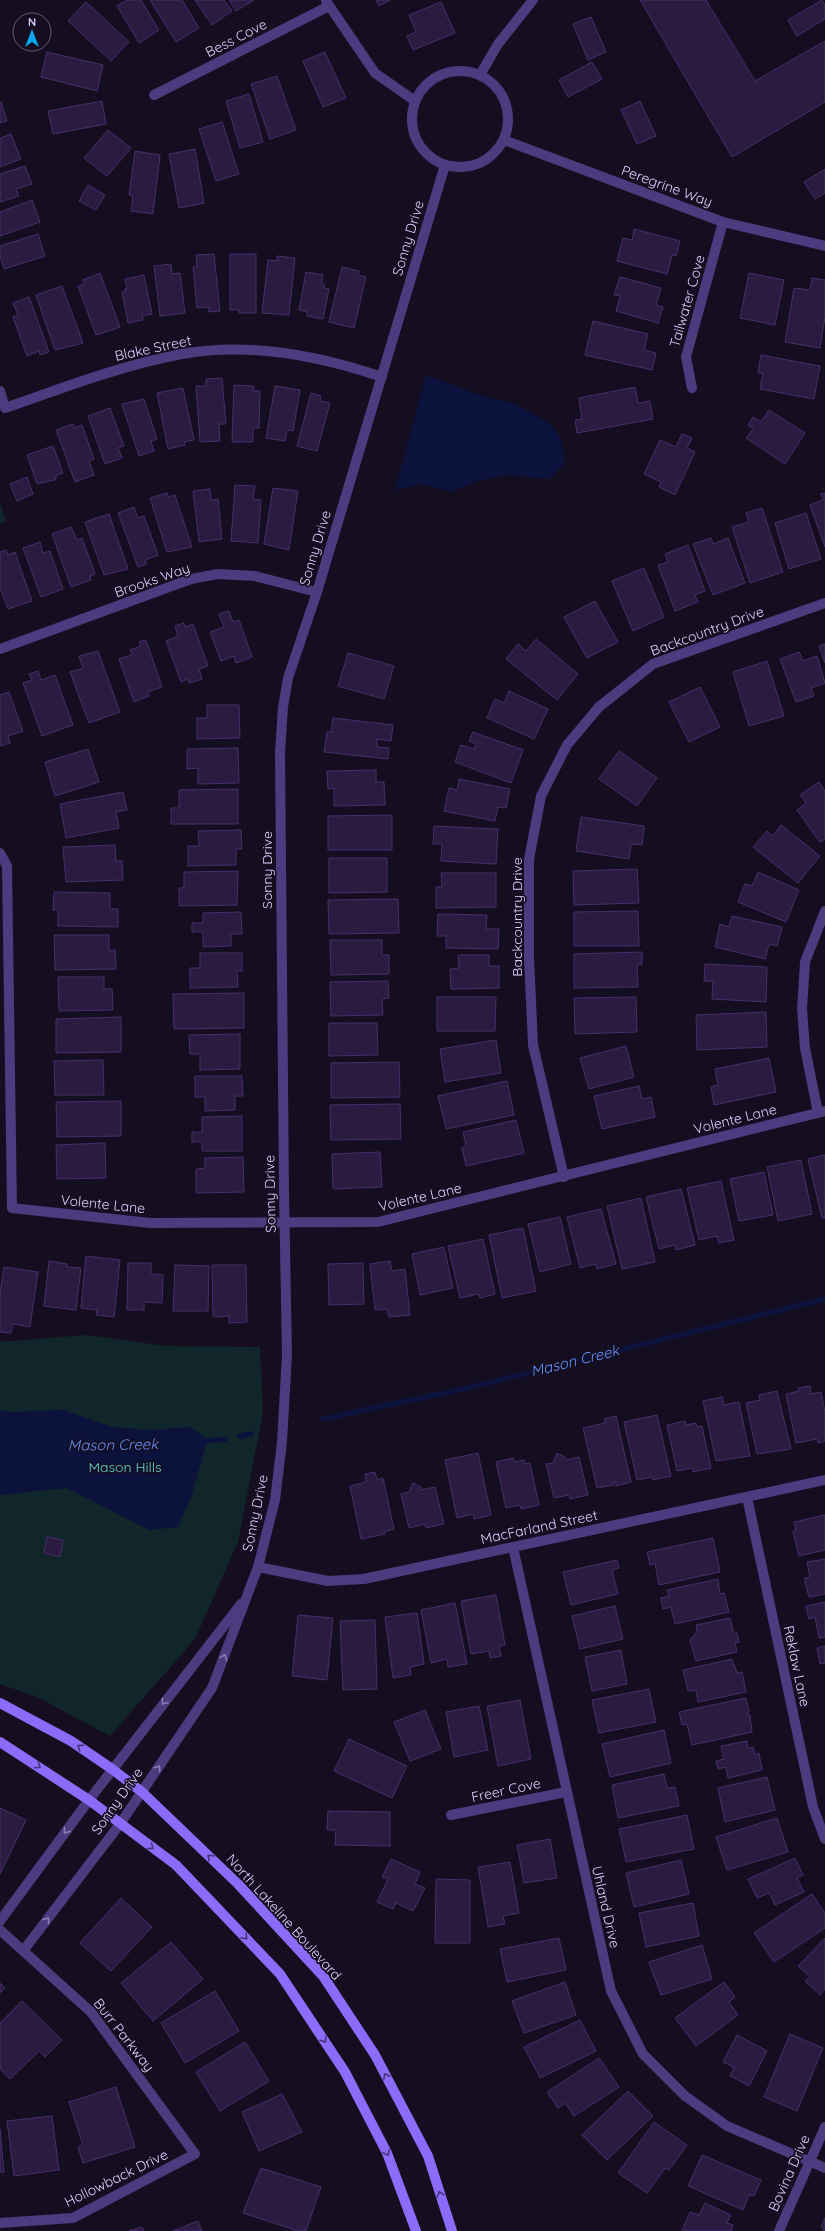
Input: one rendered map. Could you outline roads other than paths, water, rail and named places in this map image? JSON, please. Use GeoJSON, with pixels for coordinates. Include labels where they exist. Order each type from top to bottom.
{"type":"FeatureCollection","features":[{"type":"Feature","properties":{"kind":"main road","name":"North Lakeline Boulevard"},"geometry":{"type":"LineString","coordinates":[[0,1704],[71,1741],[142,1792],[238,1884],[323,1976],[375,2055],[428,2156],[452,2231]]}},
{"type":"Feature","properties":{"kind":"main road"},"geometry":{"type":"LineString","coordinates":[[0,1742],[89,1800],[176,1865],[280,1974],[349,2079],[387,2153],[416,2231]]}},
{"type":"Feature","properties":{"kind":"street"},"geometry":{"type":"LineString","coordinates":[[480,75],[498,44],[533,0]]}},
{"type":"Feature","properties":{"kind":"street"},"geometry":{"type":"LineString","coordinates":[[328,3],[375,73],[415,101]]}},
{"type":"Feature","properties":{"kind":"street","name":"Bess Cove"},"geometry":{"type":"LineString","coordinates":[[154,95],[328,3]]}},
{"type":"Feature","properties":{"kind":"street"},"geometry":{"type":"LineString","coordinates":[[452,71],[469,72],[480,75],[496,86],[504,98],[508,112],[508,126],[504,140],[494,154],[481,163],[465,168],[433,160],[421,148],[414,133],[411,117],[415,101],[424,87],[437,77],[452,71]]}},
{"type":"Feature","properties":{"kind":"street","name":"Peregrine Way"},"geometry":{"type":"LineString","coordinates":[[504,140],[723,222],[825,246]]}},
{"type":"Feature","properties":{"kind":"street","name":"Sonny Drive"},"geometry":{"type":"LineString","coordinates":[[23,1951],[120,1824],[212,1688],[258,1567],[275,1500],[282,1442],[287,1355],[284,1223],[280,752],[283,707],[288,678],[317,592],[445,164]]}},
{"type":"Feature","properties":{"kind":"street","name":"Tailwater Cove"},"geometry":{"type":"LineString","coordinates":[[692,388],[686,357],[723,222]]}},
{"type":"Feature","properties":{"kind":"street","name":"Blake Street"},"geometry":{"type":"LineString","coordinates":[[0,391],[5,408],[105,374],[182,354],[233,350],[273,353],[345,364],[382,377]]}},
{"type":"Feature","properties":{"kind":"street","name":"Brooks Way"},"geometry":{"type":"LineString","coordinates":[[0,649],[192,579],[218,574],[255,576],[317,592]]}},
{"type":"Feature","properties":{"kind":"street","name":"Backcountry Drive"},"geometry":{"type":"LineString","coordinates":[[564,1177],[533,1045],[529,958],[529,859],[541,796],[567,745],[599,708],[653,664],[825,603]]}},
{"type":"Feature","properties":{"kind":"street","name":"Volente Lane"},"geometry":{"type":"LineString","coordinates":[[0,853],[7,866],[12,1208],[150,1223],[378,1222],[822,1112]]}},
{"type":"Feature","properties":{"kind":"street"},"geometry":{"type":"LineString","coordinates":[[822,1112],[805,1048],[802,1009],[805,962],[825,911]]}},
{"type":"Feature","properties":{"kind":"street","name":"MacFarland Street"},"geometry":{"type":"LineString","coordinates":[[258,1567],[328,1581],[364,1579],[825,1480]]}},
{"type":"Feature","properties":{"kind":"street","name":"Reklaw Lane"},"geometry":{"type":"LineString","coordinates":[[746,1497],[813,1807],[825,1839]]}},
{"type":"Feature","properties":{"kind":"street","name":"Uhland Drive"},"geometry":{"type":"LineString","coordinates":[[513,1547],[611,1991],[643,2054],[685,2096],[727,2126],[825,2168]]}},
{"type":"Feature","properties":{"kind":"street","name":"Sonny Drive"},"geometry":{"type":"LineString","coordinates":[[0,1921],[112,1769],[248,1594]]}},
{"type":"Feature","properties":{"kind":"street","name":"Freer Cove"},"geometry":{"type":"LineString","coordinates":[[451,1815],[566,1792]]}},
{"type":"Feature","properties":{"kind":"street","name":"Burr Parkway"},"geometry":{"type":"LineString","coordinates":[[0,1930],[91,2012],[195,2154]]}},
{"type":"Feature","properties":{"kind":"street","name":"Bovina Drive"},"geometry":{"type":"LineString","coordinates":[[779,2231],[825,2127]]}},
{"type":"Feature","properties":{"kind":"street","name":"Hollowback Drive"},"geometry":{"type":"LineString","coordinates":[[0,2223],[73,2218],[195,2154]]}},
{"type":"Feature","properties":{"kind":"water"},"geometry":{"type":"Polygon","coordinates":[[[426,375],[476,394],[515,404],[549,423],[561,438],[565,463],[549,479],[508,475],[481,480],[451,492],[421,484],[395,490],[426,375]]]}},
{"type":"Feature","properties":{"kind":"water"},"geometry":{"type":"Polygon","coordinates":[[[0,1410],[9,1412],[64,1410],[112,1427],[149,1430],[190,1427],[206,1438],[207,1442],[191,1497],[178,1527],[149,1530],[67,1488],[0,1495],[0,1410]]]}},
{"type":"Feature","properties":{"kind":"waterway","name":"Mason Creek"},"geometry":{"type":"LineString","coordinates":[[323,1419],[472,1387],[825,1299]]}},
{"type":"Feature","properties":{"kind":"waterway","name":"Mason Creek"},"geometry":{"type":"LineString","coordinates":[[240,1436],[251,1434]]}},
{"type":"Feature","properties":{"kind":"waterway","name":"Mason Creek"},"geometry":{"type":"LineString","coordinates":[[199,1442],[225,1439]]}},
{"type":"Feature","properties":{"kind":"park label","name":"Mason Hills"},"geometry":{"type":"Point","coordinates":[125,1467]}}]}
